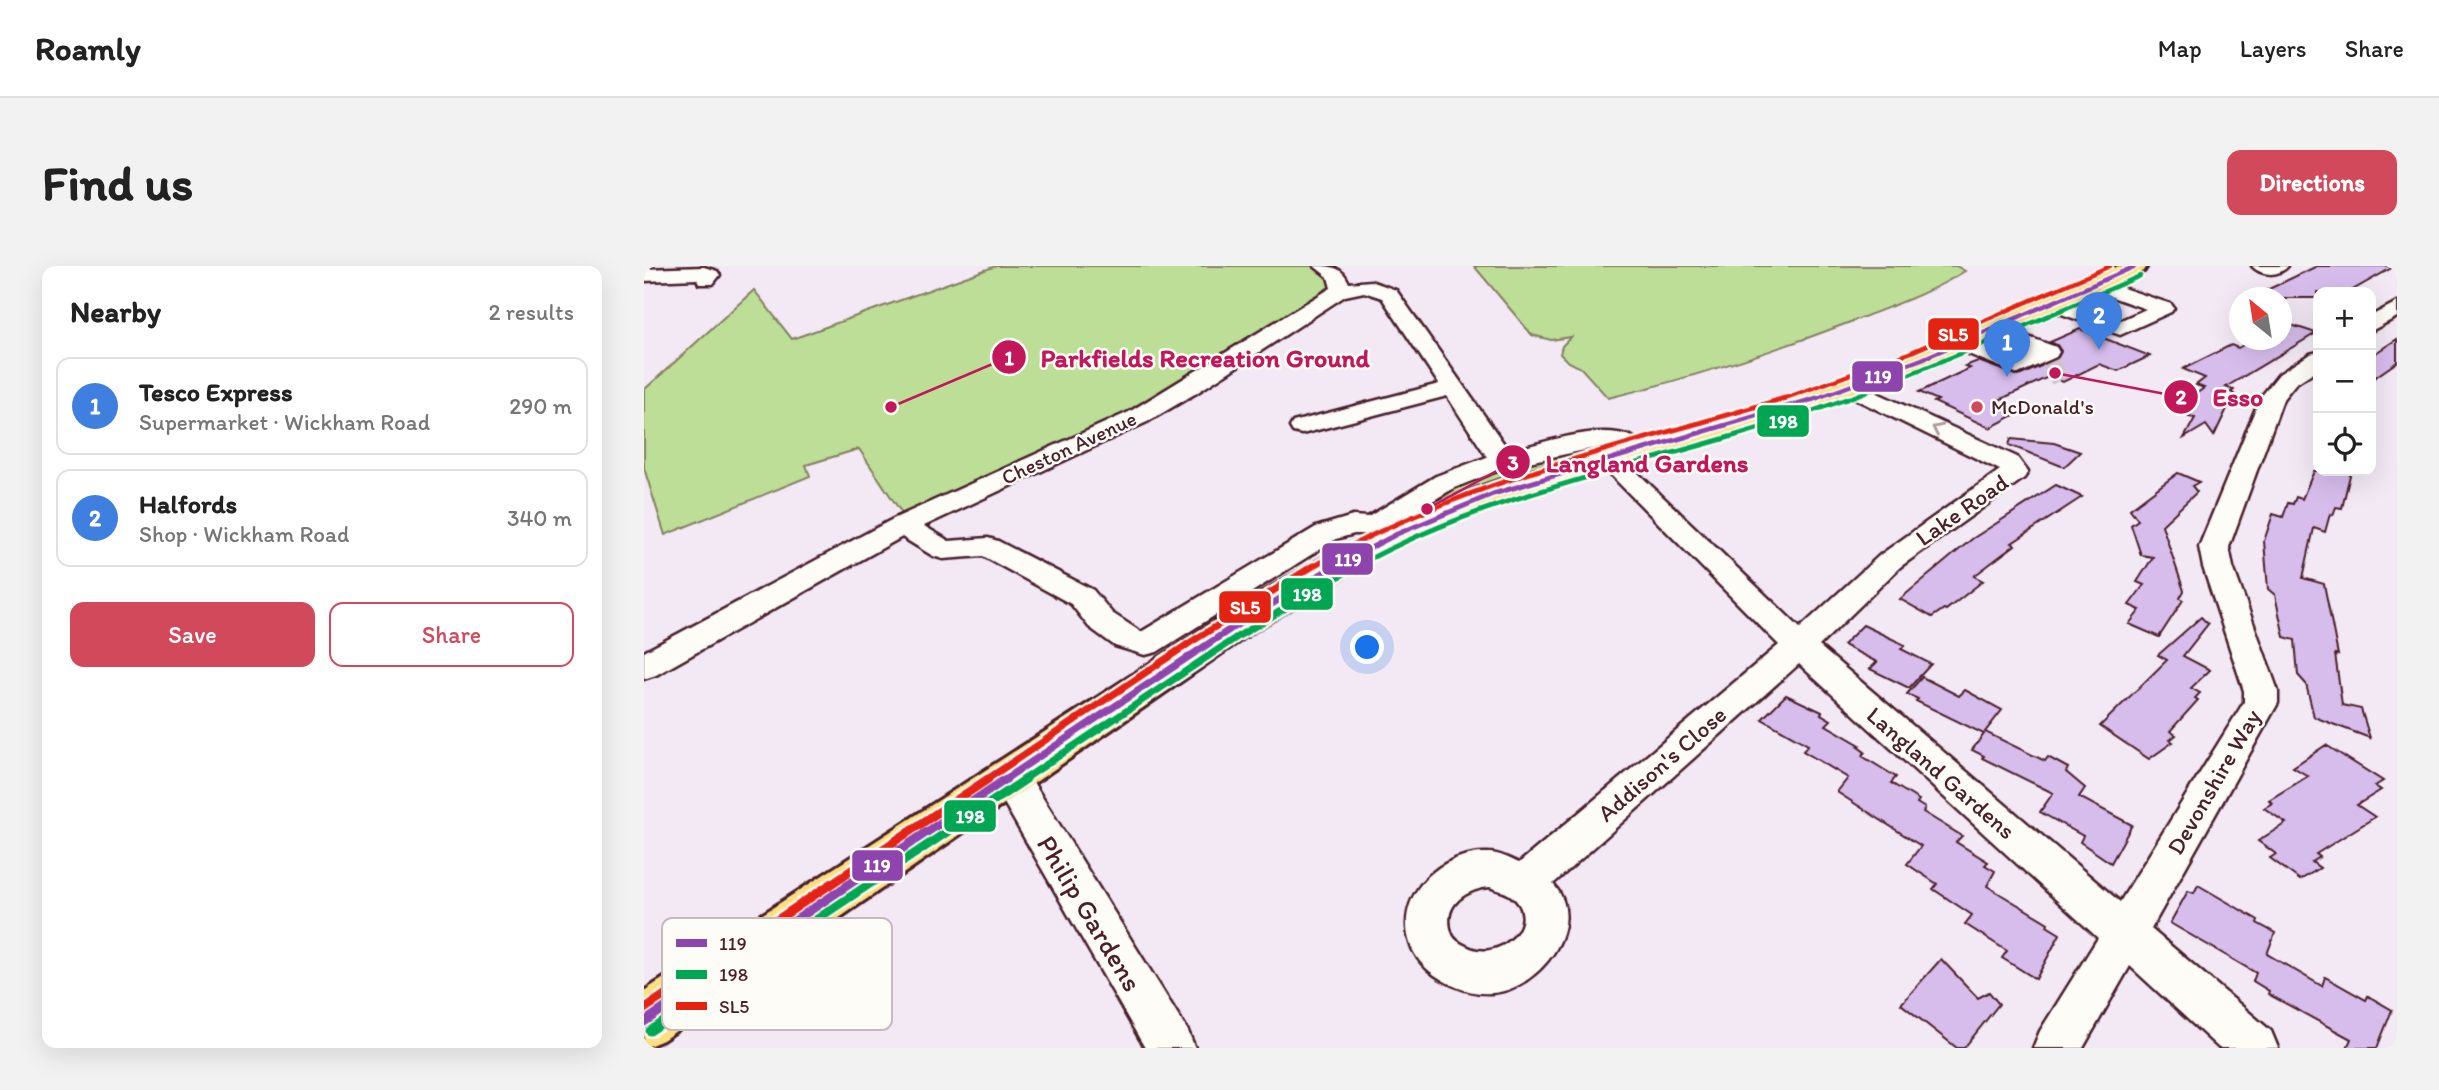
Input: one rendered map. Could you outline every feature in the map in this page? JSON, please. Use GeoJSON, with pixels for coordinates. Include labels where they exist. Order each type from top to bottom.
{"type":"FeatureCollection","features":[{"type":"Feature","properties":{"kind":"highway"},"geometry":{"type":"LineString","coordinates":[[801,918],[1379,533],[1500,491],[1622,454],[1770,414],[1849,387],[2001,324],[2050,310],[2093,284],[2136,266]]}},
{"type":"Feature","properties":{"kind":"highway"},"geometry":{"type":"LineString","coordinates":[[644,1022],[662,1010]]}},
{"type":"Feature","properties":{"kind":"street"},"geometry":{"type":"LineString","coordinates":[[1323,266],[1336,274],[1342,290],[1368,287],[1387,292],[1502,460]]}},
{"type":"Feature","properties":{"kind":"street"},"geometry":{"type":"LineString","coordinates":[[2261,266],[2271,269],[2279,266]]}},
{"type":"Feature","properties":{"kind":"street"},"geometry":{"type":"LineString","coordinates":[[644,275],[704,273],[710,275],[706,281]]}},
{"type":"Feature","properties":{"kind":"street"},"geometry":{"type":"LineString","coordinates":[[2050,310],[2120,329],[2164,308],[2093,284]]}},
{"type":"Feature","properties":{"kind":"street","name":"Cheston Avenue"},"geometry":{"type":"LineString","coordinates":[[644,667],[903,525],[1128,423],[1190,387],[1342,290]]}},
{"type":"Feature","properties":{"kind":"street"},"geometry":{"type":"LineString","coordinates":[[2376,322],[2397,309]]}},
{"type":"Feature","properties":{"kind":"street"},"geometry":{"type":"LineString","coordinates":[[2050,310],[2133,345]]}},
{"type":"Feature","properties":{"kind":"street"},"geometry":{"type":"LineString","coordinates":[[1959,342],[2038,375],[2058,364],[2001,324]]}},
{"type":"Feature","properties":{"kind":"street","name":"Devonshire Way"},"geometry":{"type":"LineString","coordinates":[[2057,1048],[2261,703],[2261,691],[2218,567],[2214,547],[2272,398],[2282,383],[2313,362]]}},
{"type":"Feature","properties":{"kind":"street"},"geometry":{"type":"LineString","coordinates":[[1303,427],[1453,387]]}},
{"type":"Feature","properties":{"kind":"street","name":"Lake Road"},"geometry":{"type":"LineString","coordinates":[[1799,646],[1891,561],[2010,478],[2015,469],[1999,458],[1849,387]]}},
{"type":"Feature","properties":{"kind":"street"},"geometry":{"type":"LineString","coordinates":[[903,525],[943,550],[988,547],[1082,597],[1088,610],[1130,639],[1145,644],[1326,533],[1353,525],[1379,533],[1404,504],[1433,488],[1502,460],[1594,440],[1620,439],[1622,454]]}},
{"type":"Feature","properties":{"kind":"street","name":"Langland Gardens"},"geometry":{"type":"LineString","coordinates":[[1622,454],[1799,646],[2254,1048]]}},
{"type":"Feature","properties":{"kind":"street","name":"Addison's Close"},"geometry":{"type":"LineString","coordinates":[[1526,882],[1799,646]]}},
{"type":"Feature","properties":{"kind":"street","name":"Philip Gardens"},"geometry":{"type":"LineString","coordinates":[[1007,781],[1017,790],[1171,1048]]}},
{"type":"Feature","properties":{"kind":"green space"},"geometry":{"type":"Polygon","coordinates":[[[996,266],[1316,266],[1330,275],[1331,289],[1168,390],[1106,425],[903,515],[859,449],[806,465],[810,476],[665,535],[644,468],[644,390],[754,290],[792,339],[996,266]]]}},
{"type":"Feature","properties":{"kind":"green space"},"geometry":{"type":"Polygon","coordinates":[[[1474,266],[1956,266],[1965,271],[1910,299],[1792,343],[1701,373],[1608,398],[1581,368],[1560,354],[1562,346],[1571,337],[1551,340],[1532,335],[1474,266]]]}},
{"type":"Feature","properties":{"kind":"green space"},"geometry":{"type":"Polygon","coordinates":[[[1601,446],[1609,447],[1503,477],[1417,510],[1449,489],[1511,465],[1601,446]]]}},
{"type":"Feature","properties":{"kind":"building"},"geometry":{"type":"Polygon","coordinates":[[[2317,266],[2395,266],[2358,287],[2313,287],[2313,298],[2292,298],[2292,287],[2273,287],[2317,266]]]}},
{"type":"Feature","properties":{"kind":"building"},"geometry":{"type":"Polygon","coordinates":[[[2292,325],[2313,332],[2313,335],[2292,347],[2292,325]]]}},
{"type":"Feature","properties":{"kind":"building"},"geometry":{"type":"Polygon","coordinates":[[[2080,329],[2150,356],[2118,371],[2099,364],[2063,382],[2050,376],[1995,402],[2020,412],[1990,428],[1934,402],[1938,400],[1919,392],[1970,368],[1965,366],[1978,361],[2019,376],[2057,359],[2061,351],[2057,345],[2050,342],[2080,329]]]}},
{"type":"Feature","properties":{"kind":"building"},"geometry":{"type":"Polygon","coordinates":[[[2397,339],[2397,362],[2376,377],[2376,353],[2397,339]]]}},
{"type":"Feature","properties":{"kind":"building"},"geometry":{"type":"Polygon","coordinates":[[[2229,346],[2229,350],[2288,350],[2226,387],[2234,390],[2231,392],[2234,394],[2214,436],[2206,425],[2184,438],[2195,418],[2189,417],[2192,412],[2177,408],[2204,388],[2196,385],[2205,378],[2183,369],[2229,346]]]}},
{"type":"Feature","properties":{"kind":"building"},"geometry":{"type":"Polygon","coordinates":[[[2011,439],[2054,443],[2080,452],[2064,467],[2009,445],[2011,439]]]}},
{"type":"Feature","properties":{"kind":"building"},"geometry":{"type":"Polygon","coordinates":[[[2178,473],[2199,482],[2192,486],[2197,492],[2162,525],[2184,591],[2180,598],[2183,600],[2159,637],[2129,624],[2140,610],[2129,605],[2144,585],[2137,582],[2153,557],[2141,555],[2131,525],[2138,520],[2130,509],[2178,473]]]}},
{"type":"Feature","properties":{"kind":"building"},"geometry":{"type":"Polygon","coordinates":[[[2313,473],[2313,476],[2350,476],[2342,508],[2336,507],[2333,515],[2330,514],[2325,532],[2314,528],[2303,578],[2324,584],[2338,655],[2335,654],[2342,705],[2361,709],[2370,738],[2314,717],[2306,684],[2298,675],[2295,640],[2284,637],[2275,595],[2268,589],[2264,541],[2273,514],[2283,517],[2288,503],[2293,504],[2296,497],[2302,499],[2313,473]]]}},
{"type":"Feature","properties":{"kind":"building"},"geometry":{"type":"Polygon","coordinates":[[[2056,485],[2082,497],[2012,543],[2015,545],[1974,576],[1983,581],[1946,610],[1932,617],[1900,599],[1972,539],[2056,485]]]}},
{"type":"Feature","properties":{"kind":"building"},"geometry":{"type":"Polygon","coordinates":[[[2201,617],[2208,624],[2183,656],[2210,670],[2191,688],[2200,693],[2195,698],[2198,700],[2170,731],[2176,735],[2170,740],[2173,742],[2149,759],[2100,726],[2167,660],[2158,655],[2201,617]]]}},
{"type":"Feature","properties":{"kind":"building"},"geometry":{"type":"Polygon","coordinates":[[[1863,625],[1905,645],[1901,649],[1931,664],[1909,688],[1870,669],[1877,662],[1843,645],[1863,625]]]}},
{"type":"Feature","properties":{"kind":"building"},"geometry":{"type":"Polygon","coordinates":[[[1922,677],[1959,696],[1965,690],[2002,710],[1985,732],[2045,761],[2048,757],[2068,768],[2066,772],[2085,788],[2079,797],[2132,825],[2111,863],[2080,842],[2083,836],[2040,812],[2053,793],[1982,758],[1984,756],[1972,750],[1984,734],[1907,694],[1922,677]]]}},
{"type":"Feature","properties":{"kind":"building"},"geometry":{"type":"Polygon","coordinates":[[[1786,695],[1822,712],[1821,714],[1831,720],[1826,725],[1860,745],[1858,747],[1865,752],[1862,756],[1896,777],[1891,783],[1919,800],[1917,803],[1925,808],[1923,812],[1962,836],[1956,842],[1988,862],[1985,865],[1995,871],[1987,886],[2048,923],[2047,926],[2060,934],[2036,979],[2002,958],[2007,951],[1965,924],[1972,915],[1933,889],[1937,884],[1907,864],[1921,846],[1837,792],[1848,778],[1803,751],[1808,745],[1762,719],[1786,695]]]}},
{"type":"Feature","properties":{"kind":"building"},"geometry":{"type":"Polygon","coordinates":[[[2326,745],[2383,781],[2375,786],[2381,790],[2357,805],[2375,817],[2316,854],[2320,857],[2312,862],[2320,868],[2300,880],[2270,858],[2276,854],[2258,841],[2286,823],[2264,808],[2272,803],[2269,800],[2308,776],[2293,767],[2326,745]]]}},
{"type":"Feature","properties":{"kind":"building"},"geometry":{"type":"Polygon","coordinates":[[[2198,885],[2275,933],[2267,954],[2322,986],[2325,977],[2366,1000],[2368,996],[2392,1010],[2377,1048],[2347,1048],[2351,1039],[2268,994],[2269,991],[2253,981],[2256,973],[2170,923],[2188,891],[2194,893],[2198,885]]]}},
{"type":"Feature","properties":{"kind":"building"},"geometry":{"type":"Polygon","coordinates":[[[1941,959],[1978,998],[1989,992],[1999,1004],[1964,1048],[1957,1048],[1901,1004],[1941,959]]]}},
{"type":"Feature","properties":{"kind":"tunnel"},"geometry":{"type":"LineString","coordinates":[[2047,375],[2063,367]]}},
{"type":"Feature","properties":{"kind":"transit line","name":"SL5"},"geometry":{"type":"LineString","coordinates":[[780,918],[1191,642],[1272,590],[1355,543],[1398,522],[1493,484],[1786,398],[1868,369],[2110,266]]}},
{"type":"Feature","properties":{"kind":"transit line","name":"119"},"geometry":{"type":"LineString","coordinates":[[799,918],[1192,654],[1272,603],[1397,534],[1493,494],[1542,478],[1741,422],[1835,392],[1965,341],[2136,266]]}},
{"type":"Feature","properties":{"kind":"transit line","name":"198"},"geometry":{"type":"LineString","coordinates":[[818,918],[1197,663],[1277,612],[1402,543],[1450,522],[1547,488],[1746,432],[1840,402],[2140,276]]}},
{"type":"Feature","properties":{"kind":"transit line","name":"SL5"},"geometry":{"type":"LineString","coordinates":[[644,1009],[662,997]]}},
{"type":"Feature","properties":{"kind":"transit line","name":"119"},"geometry":{"type":"LineString","coordinates":[[644,1022],[662,1010]]}},
{"type":"Feature","properties":{"kind":"transit line","name":"198"},"geometry":{"type":"LineString","coordinates":[[650,1031],[662,1023]]}},
{"type":"Feature","properties":{"kind":"place","name":"Halfords"},"geometry":{"type":"Point","coordinates":[2099,350]}},
{"type":"Feature","properties":{"kind":"place","name":"Esso"},"geometry":{"type":"Point","coordinates":[2055,373]}},
{"type":"Feature","properties":{"kind":"place","name":"Tesco Express"},"geometry":{"type":"Point","coordinates":[2007,377]}},
{"type":"Feature","properties":{"kind":"place","name":"Parkfields Recreation Ground"},"geometry":{"type":"Point","coordinates":[891,407]}},
{"type":"Feature","properties":{"kind":"place","name":"McDonald's"},"geometry":{"type":"Point","coordinates":[1977,407]}},
{"type":"Feature","properties":{"kind":"place","name":"Langland Gardens"},"geometry":{"type":"Point","coordinates":[1427,509]}}]}
